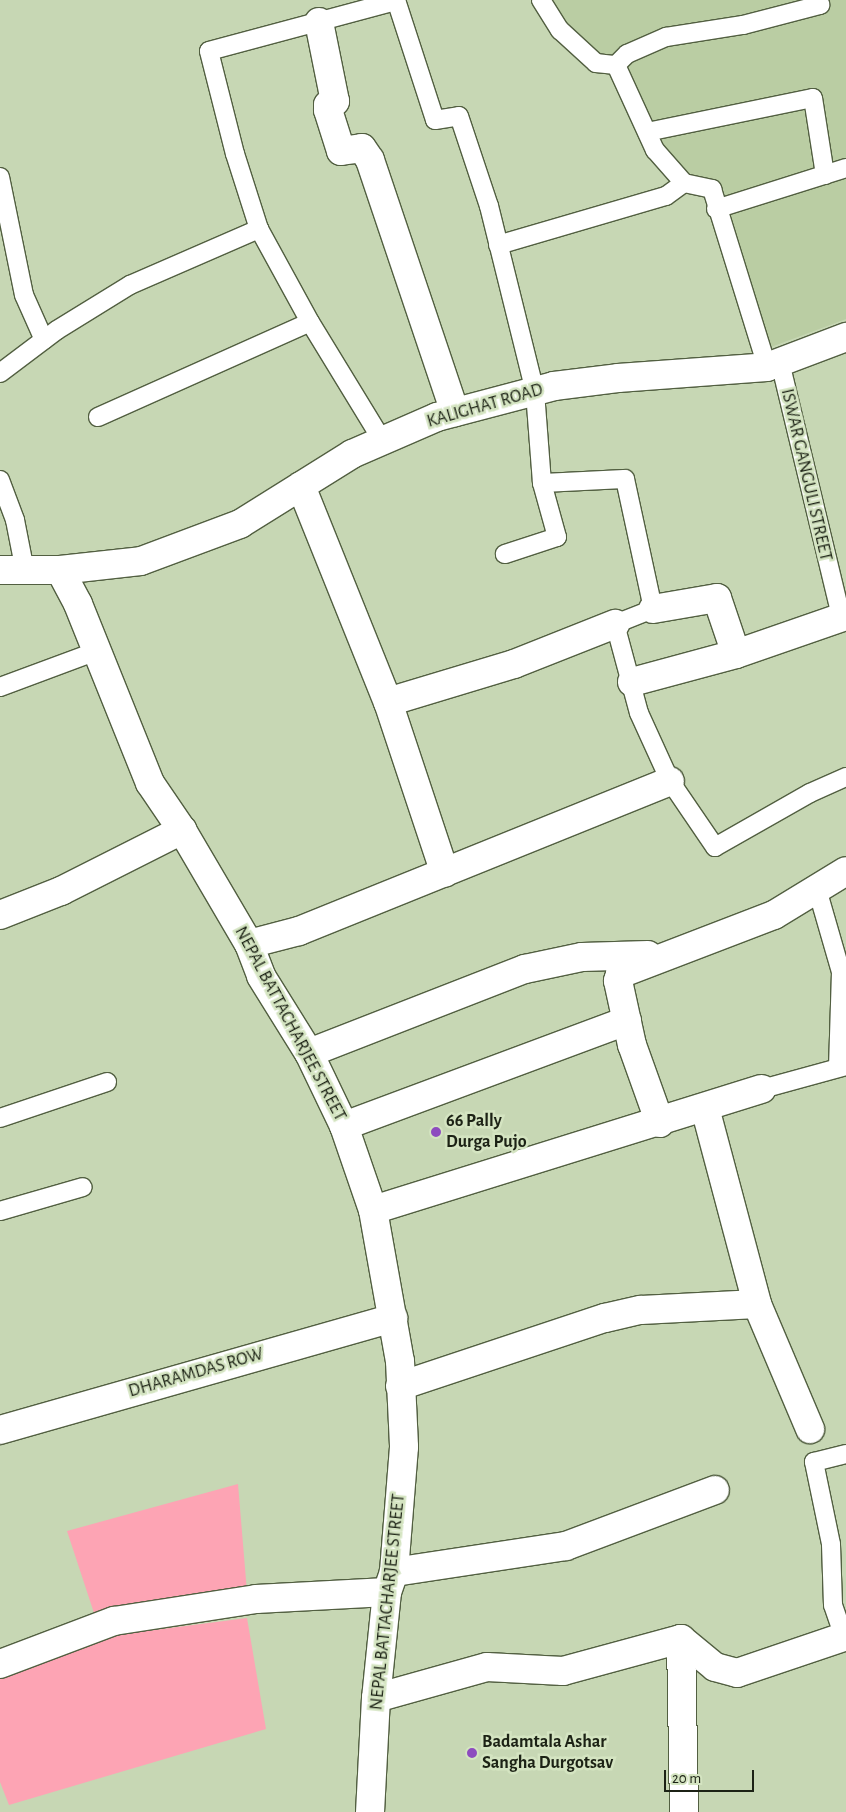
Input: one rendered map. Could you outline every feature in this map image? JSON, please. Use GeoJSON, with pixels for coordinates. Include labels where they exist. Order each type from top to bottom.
{"type":"FeatureCollection","features":[{"type":"Feature","properties":{"kind":"street"},"geometry":{"type":"LineString","coordinates":[[319,22],[335,101],[328,105],[328,110],[340,151],[362,148],[370,160],[455,412]]}},
{"type":"Feature","properties":{"kind":"street","name":"KALIGHAT ROAD"},"geometry":{"type":"LineString","coordinates":[[12,571],[60,570],[141,561],[240,524],[352,454],[382,440],[455,412],[536,392],[618,378],[773,364],[846,337]]}},
{"type":"Feature","properties":{"kind":"street"},"geometry":{"type":"LineString","coordinates":[[301,486],[388,702],[445,873]]}},
{"type":"Feature","properties":{"kind":"street","name":"NEPAL BATTACHARJEE STREET"},"geometry":{"type":"LineString","coordinates":[[60,570],[97,651],[150,783],[182,830],[249,944],[261,976],[309,1053],[344,1126],[373,1210],[393,1318],[404,1447],[391,1582],[376,1698],[370,1812]]}},
{"type":"Feature","properties":{"kind":"street"},"geometry":{"type":"LineString","coordinates":[[653,609],[716,598],[736,654]]}},
{"type":"Feature","properties":{"kind":"street","name":"ISWAR GANGULI STREET"},"geometry":{"type":"LineString","coordinates":[[632,682],[736,654],[843,617]]}},
{"type":"Feature","properties":{"kind":"street"},"geometry":{"type":"LineString","coordinates":[[388,702],[514,664],[615,624]]}},
{"type":"Feature","properties":{"kind":"street"},"geometry":{"type":"LineString","coordinates":[[249,944],[299,931],[670,781]]}},
{"type":"Feature","properties":{"kind":"street"},"geometry":{"type":"LineString","coordinates":[[0,915],[61,891],[182,830]]}},
{"type":"Feature","properties":{"kind":"street"},"geometry":{"type":"LineString","coordinates":[[660,1123],[638,1068],[618,981],[620,974],[668,954],[774,916],[846,871]]}},
{"type":"Feature","properties":{"kind":"street"},"geometry":{"type":"LineString","coordinates":[[309,1053],[525,969],[582,958],[668,954]]}},
{"type":"Feature","properties":{"kind":"street"},"geometry":{"type":"LineString","coordinates":[[344,1126],[627,1021]]}},
{"type":"Feature","properties":{"kind":"street"},"geometry":{"type":"LineString","coordinates":[[373,1210],[660,1123],[762,1089]]}},
{"type":"Feature","properties":{"kind":"street"},"geometry":{"type":"LineString","coordinates":[[706,1108],[757,1304],[810,1429]]}},
{"type":"Feature","properties":{"kind":"street"},"geometry":{"type":"LineString","coordinates":[[400,1386],[604,1318],[641,1310],[757,1304]]}},
{"type":"Feature","properties":{"kind":"street","name":"DHARAMDAS ROW"},"geometry":{"type":"LineString","coordinates":[[0,1430],[393,1318]]}},
{"type":"Feature","properties":{"kind":"street"},"geometry":{"type":"LineString","coordinates":[[0,1664],[114,1621],[256,1599],[391,1582],[566,1546],[715,1490]]}},
{"type":"Feature","properties":{"kind":"street"},"geometry":{"type":"LineString","coordinates":[[681,1639],[715,1667],[737,1672],[845,1636]]}},
{"type":"Feature","properties":{"kind":"street"},"geometry":{"type":"LineString","coordinates":[[376,1698],[487,1667],[563,1671],[681,1639]]}},
{"type":"Feature","properties":{"kind":"street"},"geometry":{"type":"LineString","coordinates":[[681,1639],[684,1812]]}},
{"type":"Feature","properties":{"kind":"lane"},"geometry":{"type":"LineString","coordinates":[[541,0],[560,30],[596,63],[616,65]]}},
{"type":"Feature","properties":{"kind":"lane"},"geometry":{"type":"LineString","coordinates":[[616,65],[627,54],[666,37],[743,26],[820,4],[819,0]]}},
{"type":"Feature","properties":{"kind":"lane"},"geometry":{"type":"LineString","coordinates":[[382,440],[310,322],[259,229],[235,154],[209,51],[396,1],[435,120],[459,116],[489,206],[536,392],[542,483],[557,537],[505,554]]}},
{"type":"Feature","properties":{"kind":"lane"},"geometry":{"type":"LineString","coordinates":[[498,245],[666,196],[684,183],[655,150],[616,65]]}},
{"type":"Feature","properties":{"kind":"lane"},"geometry":{"type":"LineString","coordinates":[[647,132],[813,98],[824,174]]}},
{"type":"Feature","properties":{"kind":"lane"},"geometry":{"type":"LineString","coordinates":[[716,209],[846,168]]}},
{"type":"Feature","properties":{"kind":"lane"},"geometry":{"type":"LineString","coordinates":[[0,176],[24,295],[44,340]]}},
{"type":"Feature","properties":{"kind":"lane","name":"ISWAR GANGULI STREET"},"geometry":{"type":"LineString","coordinates":[[684,183],[712,189],[716,209],[773,364],[843,617]]}},
{"type":"Feature","properties":{"kind":"lane"},"geometry":{"type":"LineString","coordinates":[[0,373],[44,340],[130,285],[259,229]]}},
{"type":"Feature","properties":{"kind":"lane"},"geometry":{"type":"LineString","coordinates":[[98,417],[310,322]]}},
{"type":"Feature","properties":{"kind":"lane"},"geometry":{"type":"LineString","coordinates":[[542,483],[625,479],[653,609],[615,624],[639,713],[670,781],[715,847],[810,793],[846,778]]}},
{"type":"Feature","properties":{"kind":"lane"},"geometry":{"type":"LineString","coordinates":[[0,480],[15,520],[12,571]]}},
{"type":"Feature","properties":{"kind":"lane"},"geometry":{"type":"LineString","coordinates":[[0,687],[97,651]]}},
{"type":"Feature","properties":{"kind":"lane"},"geometry":{"type":"LineString","coordinates":[[762,1089],[842,1067],[841,972],[817,889]]}},
{"type":"Feature","properties":{"kind":"lane"},"geometry":{"type":"LineString","coordinates":[[0,1118],[107,1082]]}},
{"type":"Feature","properties":{"kind":"lane"},"geometry":{"type":"LineString","coordinates":[[0,1212],[83,1187]]}},
{"type":"Feature","properties":{"kind":"lane"},"geometry":{"type":"LineString","coordinates":[[845,1636],[834,1605],[831,1544],[814,1462],[846,1454]]}},
{"type":"Feature","properties":{"kind":"shaded area"},"geometry":{"type":"Polygon","coordinates":[[[552,0],[846,0],[846,319],[771,347],[723,189],[685,171],[661,146],[597,54],[562,22],[552,0]]]}},
{"type":"Feature","properties":{"kind":"shaded area"},"geometry":{"type":"Polygon","coordinates":[[[238,1484],[247,1592],[94,1613],[67,1531],[238,1484]]]}},
{"type":"Feature","properties":{"kind":"shaded area"},"geometry":{"type":"Polygon","coordinates":[[[247,1618],[266,1729],[9,1805],[0,1782],[0,1673],[93,1638],[247,1618]]]}},
{"type":"Feature","properties":{"kind":"place","name":"66 Pally Durga Pujo"},"geometry":{"type":"Point","coordinates":[436,1132]}},
{"type":"Feature","properties":{"kind":"place","name":"Badamtala Ashar Sangha Durgotsav"},"geometry":{"type":"Point","coordinates":[472,1753]}}]}
